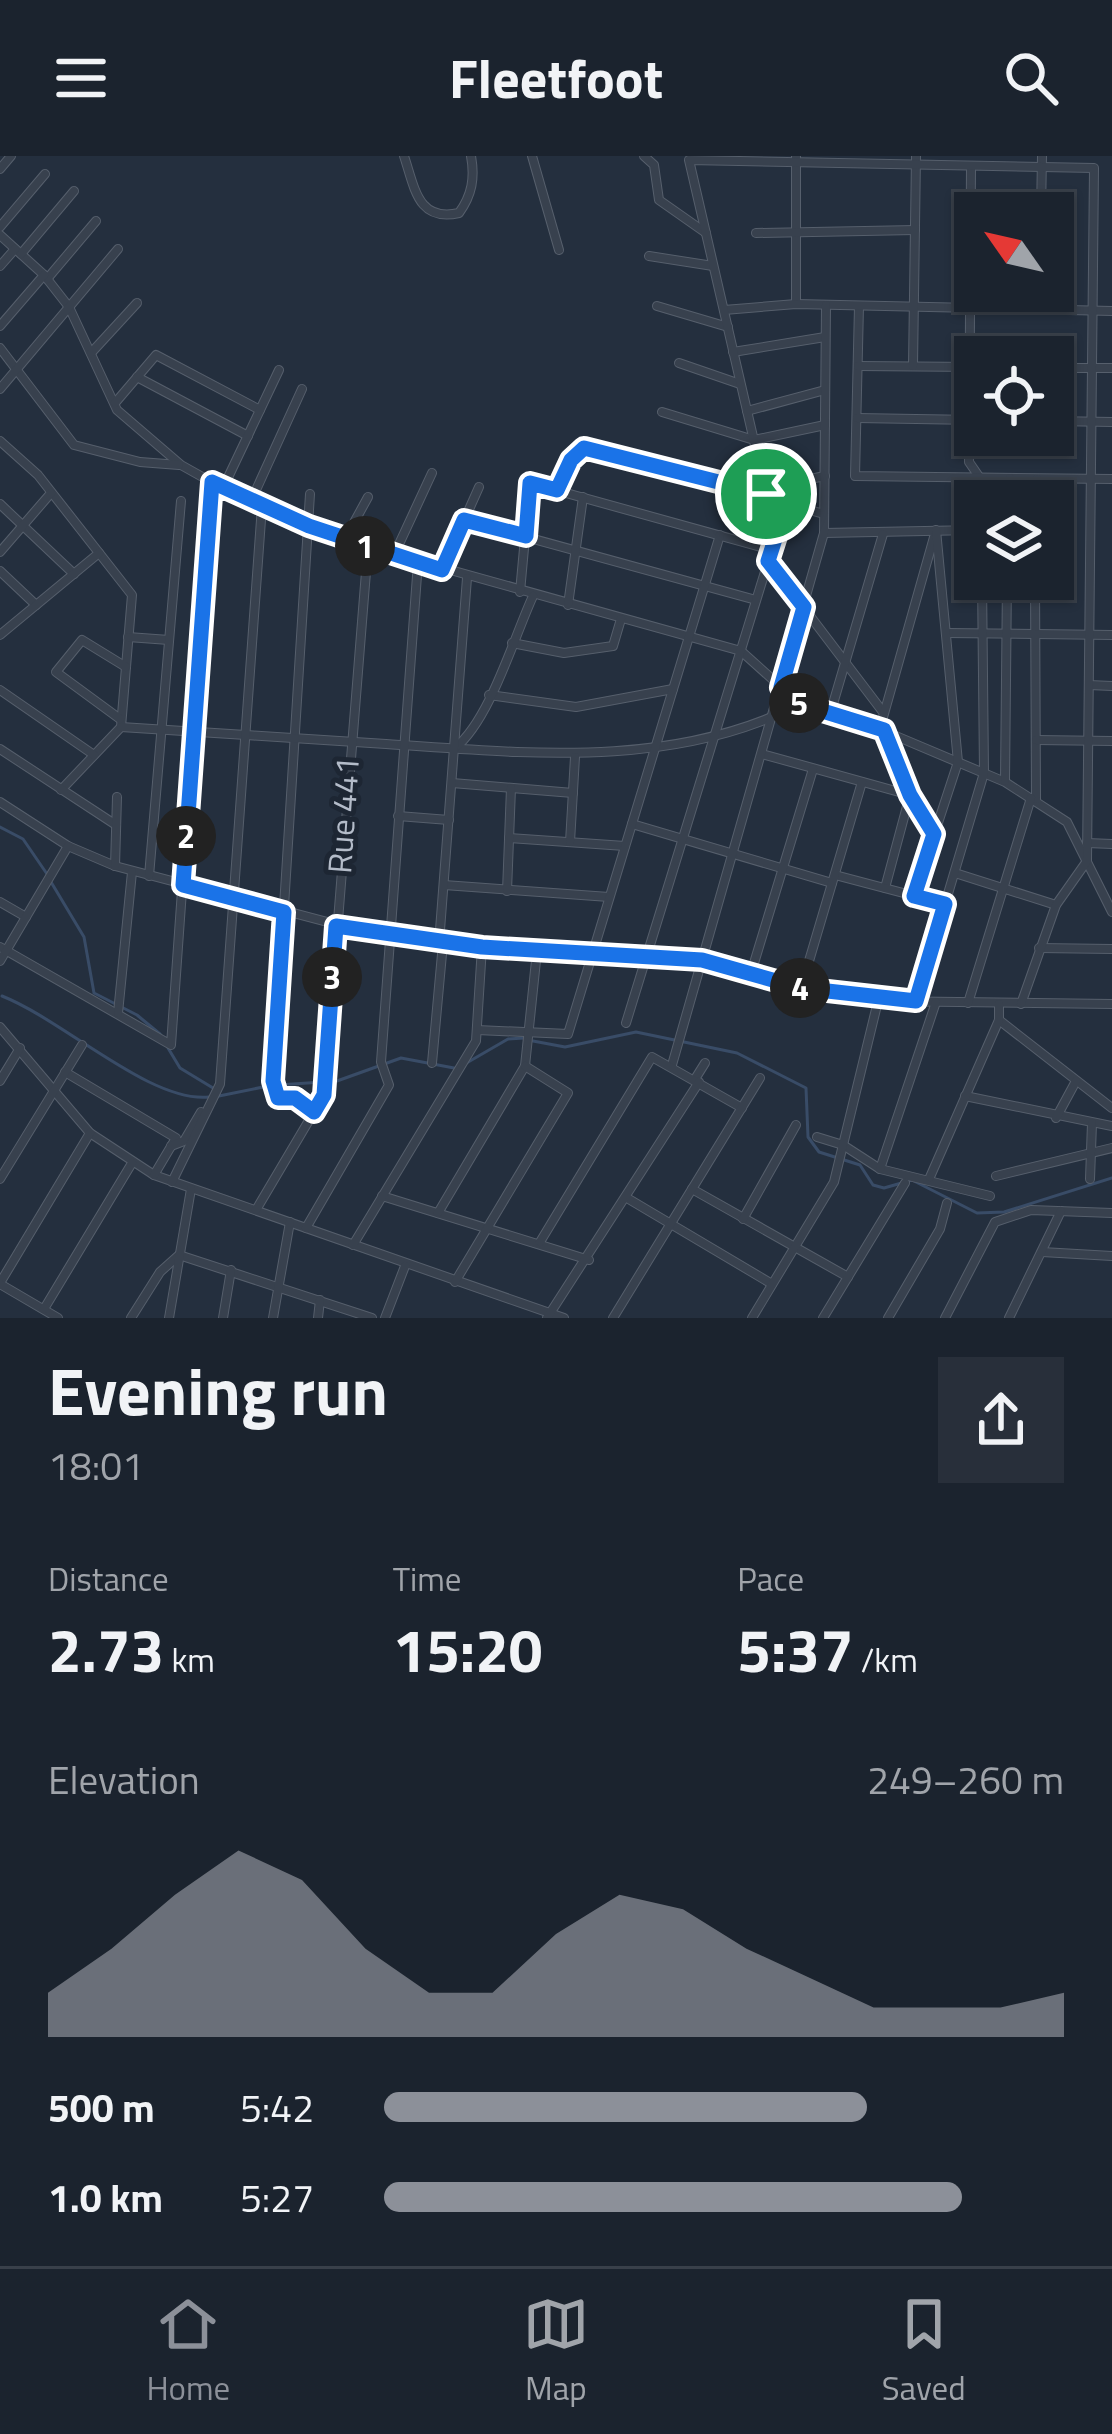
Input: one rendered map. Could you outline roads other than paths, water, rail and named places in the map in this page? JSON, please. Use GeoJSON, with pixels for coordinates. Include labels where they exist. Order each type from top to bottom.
{"type":"FeatureCollection","features":[{"type":"Feature","properties":{"kind":"street"},"geometry":{"type":"LineString","coordinates":[[0,169],[10,156]]}},
{"type":"Feature","properties":{"kind":"street"},"geometry":{"type":"LineString","coordinates":[[404,156],[421,205],[443,217],[459,213],[467,202],[473,183],[471,156]]}},
{"type":"Feature","properties":{"kind":"street"},"geometry":{"type":"LineString","coordinates":[[532,156],[559,250]]}},
{"type":"Feature","properties":{"kind":"street"},"geometry":{"type":"LineString","coordinates":[[644,156],[654,165],[659,200],[706,233]]}},
{"type":"Feature","properties":{"kind":"street"},"geometry":{"type":"LineString","coordinates":[[1041,192],[1042,156]]}},
{"type":"Feature","properties":{"kind":"street"},"geometry":{"type":"LineString","coordinates":[[626,1023],[776,536],[689,160],[1094,168],[1087,861],[1057,905],[1021,1004]]}},
{"type":"Feature","properties":{"kind":"street"},"geometry":{"type":"LineString","coordinates":[[796,160],[796,304]]}},
{"type":"Feature","properties":{"kind":"street"},"geometry":{"type":"LineString","coordinates":[[914,366],[916,161]]}},
{"type":"Feature","properties":{"kind":"street"},"geometry":{"type":"LineString","coordinates":[[971,167],[971,192]]}},
{"type":"Feature","properties":{"kind":"street"},"geometry":{"type":"LineString","coordinates":[[45,173],[0,231],[69,308],[115,403],[181,465],[250,501],[368,547],[740,651],[800,704],[884,730],[1005,782],[1067,822],[1112,912]]}},
{"type":"Feature","properties":{"kind":"street"},"geometry":{"type":"LineString","coordinates":[[0,266],[74,191]]}},
{"type":"Feature","properties":{"kind":"street"},"geometry":{"type":"LineString","coordinates":[[0,326],[96,221]]}},
{"type":"Feature","properties":{"kind":"street"},"geometry":{"type":"LineString","coordinates":[[756,233],[915,230]]}},
{"type":"Feature","properties":{"kind":"street"},"geometry":{"type":"LineString","coordinates":[[0,389],[118,249]]}},
{"type":"Feature","properties":{"kind":"street"},"geometry":{"type":"LineString","coordinates":[[649,256],[713,266]]}},
{"type":"Feature","properties":{"kind":"street"},"geometry":{"type":"LineString","coordinates":[[91,353],[137,303]]}},
{"type":"Feature","properties":{"kind":"street"},"geometry":{"type":"LineString","coordinates":[[724,310],[796,304],[954,308]]}},
{"type":"Feature","properties":{"kind":"street"},"geometry":{"type":"LineString","coordinates":[[672,1065],[824,533],[826,305]]}},
{"type":"Feature","properties":{"kind":"street"},"geometry":{"type":"LineString","coordinates":[[657,306],[728,327]]}},
{"type":"Feature","properties":{"kind":"street"},"geometry":{"type":"LineString","coordinates":[[859,306],[855,476],[1112,479]]}},
{"type":"Feature","properties":{"kind":"street"},"geometry":{"type":"LineString","coordinates":[[1074,310],[1112,311]]}},
{"type":"Feature","properties":{"kind":"street"},"geometry":{"type":"LineString","coordinates":[[734,352],[825,337]]}},
{"type":"Feature","properties":{"kind":"street"},"geometry":{"type":"LineString","coordinates":[[0,348],[77,446],[140,462],[181,465]]}},
{"type":"Feature","properties":{"kind":"street"},"geometry":{"type":"LineString","coordinates":[[115,403],[156,355],[260,410]]}},
{"type":"Feature","properties":{"kind":"street"},"geometry":{"type":"LineString","coordinates":[[679,363],[741,385]]}},
{"type":"Feature","properties":{"kind":"street"},"geometry":{"type":"LineString","coordinates":[[858,366],[954,367]]}},
{"type":"Feature","properties":{"kind":"street"},"geometry":{"type":"LineString","coordinates":[[1074,368],[1112,368]]}},
{"type":"Feature","properties":{"kind":"street"},"geometry":{"type":"LineString","coordinates":[[223,488],[280,370]]}},
{"type":"Feature","properties":{"kind":"street"},"geometry":{"type":"LineString","coordinates":[[137,377],[248,436]]}},
{"type":"Feature","properties":{"kind":"street"},"geometry":{"type":"LineString","coordinates":[[250,501],[302,389]]}},
{"type":"Feature","properties":{"kind":"street"},"geometry":{"type":"LineString","coordinates":[[747,411],[825,390]]}},
{"type":"Feature","properties":{"kind":"street"},"geometry":{"type":"LineString","coordinates":[[662,412],[754,440],[825,424]]}},
{"type":"Feature","properties":{"kind":"street"},"geometry":{"type":"LineString","coordinates":[[857,418],[954,420]]}},
{"type":"Feature","properties":{"kind":"street"},"geometry":{"type":"LineString","coordinates":[[1074,422],[1112,422]]}},
{"type":"Feature","properties":{"kind":"street"},"geometry":{"type":"LineString","coordinates":[[0,441],[51,493],[132,595],[121,723],[61,790]]}},
{"type":"Feature","properties":{"kind":"street"},"geometry":{"type":"LineString","coordinates":[[557,490],[571,460],[584,448],[766,491],[824,514]]}},
{"type":"Feature","properties":{"kind":"street"},"geometry":{"type":"LineString","coordinates":[[971,456],[970,469],[980,478]]}},
{"type":"Feature","properties":{"kind":"street"},"geometry":{"type":"LineString","coordinates":[[394,555],[432,472]]}},
{"type":"Feature","properties":{"kind":"street"},"geometry":{"type":"LineString","coordinates":[[766,491],[825,476]]}},
{"type":"Feature","properties":{"kind":"street"},"geometry":{"type":"LineString","coordinates":[[3,948],[171,1045],[212,482]]}},
{"type":"Feature","properties":{"kind":"street"},"geometry":{"type":"LineString","coordinates":[[520,592],[530,483],[772,550]]}},
{"type":"Feature","properties":{"kind":"street"},"geometry":{"type":"LineString","coordinates":[[442,570],[478,487]]}},
{"type":"Feature","properties":{"kind":"street"},"geometry":{"type":"LineString","coordinates":[[0,552],[51,493]]}},
{"type":"Feature","properties":{"kind":"street"},"geometry":{"type":"LineString","coordinates":[[310,494],[274,1096],[295,1098],[314,1112]]}},
{"type":"Feature","properties":{"kind":"street"},"geometry":{"type":"LineString","coordinates":[[344,538],[368,497]]}},
{"type":"Feature","properties":{"kind":"street"},"geometry":{"type":"LineString","coordinates":[[568,605],[583,497]]}},
{"type":"Feature","properties":{"kind":"street"},"geometry":{"type":"LineString","coordinates":[[149,876],[182,501]]}},
{"type":"Feature","properties":{"kind":"street"},"geometry":{"type":"LineString","coordinates":[[0,504],[74,574]]}},
{"type":"Feature","properties":{"kind":"street"},"geometry":{"type":"LineString","coordinates":[[172,1182],[220,1084],[262,506]]}},
{"type":"Feature","properties":{"kind":"street"},"geometry":{"type":"LineString","coordinates":[[464,520],[756,599]]}},
{"type":"Feature","properties":{"kind":"street"},"geometry":{"type":"LineString","coordinates":[[914,896],[958,762],[936,530]]}},
{"type":"Feature","properties":{"kind":"street"},"geometry":{"type":"LineString","coordinates":[[934,834],[910,795],[884,730],[884,712],[936,530]]}},
{"type":"Feature","properties":{"kind":"street"},"geometry":{"type":"LineString","coordinates":[[824,533],[954,530]]}},
{"type":"Feature","properties":{"kind":"street"},"geometry":{"type":"LineString","coordinates":[[830,714],[883,534]]}},
{"type":"Feature","properties":{"kind":"street"},"geometry":{"type":"LineString","coordinates":[[477,1030],[568,1034],[720,535]]}},
{"type":"Feature","properties":{"kind":"street","name":"Rue 441"},"geometry":{"type":"LineString","coordinates":[[256,1210],[324,1095],[368,547]]}},
{"type":"Feature","properties":{"kind":"street"},"geometry":{"type":"LineString","coordinates":[[0,635],[99,553]]}},
{"type":"Feature","properties":{"kind":"street"},"geometry":{"type":"LineString","coordinates":[[768,561],[884,712]]}},
{"type":"Feature","properties":{"kind":"street"},"geometry":{"type":"LineString","coordinates":[[306,1228],[389,1085],[381,1062],[418,562]]}},
{"type":"Feature","properties":{"kind":"street"},"geometry":{"type":"LineString","coordinates":[[0,571],[36,605]]}},
{"type":"Feature","properties":{"kind":"street"},"geometry":{"type":"LineString","coordinates":[[432,1063],[467,578]]}},
{"type":"Feature","properties":{"kind":"street"},"geometry":{"type":"LineString","coordinates":[[453,749],[467,738],[533,596]]}},
{"type":"Feature","properties":{"kind":"street"},"geometry":{"type":"LineString","coordinates":[[916,1001],[984,773],[982,600]]}},
{"type":"Feature","properties":{"kind":"street"},"geometry":{"type":"LineString","coordinates":[[1005,782],[1007,600]]}},
{"type":"Feature","properties":{"kind":"street"},"geometry":{"type":"LineString","coordinates":[[968,1003],[1033,799],[1035,600]]}},
{"type":"Feature","properties":{"kind":"street"},"geometry":{"type":"LineString","coordinates":[[512,643],[564,653],[613,646],[621,619]]}},
{"type":"Feature","properties":{"kind":"street"},"geometry":{"type":"LineString","coordinates":[[947,633],[1112,635]]}},
{"type":"Feature","properties":{"kind":"street"},"geometry":{"type":"LineString","coordinates":[[128,637],[170,640]]}},
{"type":"Feature","properties":{"kind":"street"},"geometry":{"type":"LineString","coordinates":[[126,667],[82,640],[56,672],[121,723],[575,757],[715,733],[772,718],[800,704]]}},
{"type":"Feature","properties":{"kind":"street"},"geometry":{"type":"LineString","coordinates":[[1089,685],[1112,686]]}},
{"type":"Feature","properties":{"kind":"street"},"geometry":{"type":"LineString","coordinates":[[489,695],[576,707],[673,689]]}},
{"type":"Feature","properties":{"kind":"street"},"geometry":{"type":"LineString","coordinates":[[0,690],[94,754]]}},
{"type":"Feature","properties":{"kind":"street"},"geometry":{"type":"LineString","coordinates":[[1036,740],[1112,741]]}},
{"type":"Feature","properties":{"kind":"street"},"geometry":{"type":"LineString","coordinates":[[0,749],[116,825]]}},
{"type":"Feature","properties":{"kind":"street"},"geometry":{"type":"LineString","coordinates":[[762,754],[910,795]]}},
{"type":"Feature","properties":{"kind":"street"},"geometry":{"type":"LineString","coordinates":[[570,842],[575,757]]}},
{"type":"Feature","properties":{"kind":"street"},"geometry":{"type":"LineString","coordinates":[[751,973],[814,770]]}},
{"type":"Feature","properties":{"kind":"street"},"geometry":{"type":"LineString","coordinates":[[801,988],[862,782]]}},
{"type":"Feature","properties":{"kind":"street"},"geometry":{"type":"LineString","coordinates":[[452,783],[573,793]]}},
{"type":"Feature","properties":{"kind":"street"},"geometry":{"type":"LineString","coordinates":[[507,891],[511,788]]}},
{"type":"Feature","properties":{"kind":"street"},"geometry":{"type":"LineString","coordinates":[[885,888],[910,795]]}},
{"type":"Feature","properties":{"kind":"street"},"geometry":{"type":"LineString","coordinates":[[115,866],[117,797]]}},
{"type":"Feature","properties":{"kind":"street"},"geometry":{"type":"LineString","coordinates":[[0,802],[68,846],[132,872],[388,938],[702,960],[801,988],[878,1000],[1112,1004]]}},
{"type":"Feature","properties":{"kind":"street"},"geometry":{"type":"LineString","coordinates":[[398,816],[449,820]]}},
{"type":"Feature","properties":{"kind":"street"},"geometry":{"type":"LineString","coordinates":[[632,824],[783,868],[945,904]]}},
{"type":"Feature","properties":{"kind":"street"},"geometry":{"type":"LineString","coordinates":[[509,838],[625,846]]}},
{"type":"Feature","properties":{"kind":"street"},"geometry":{"type":"LineString","coordinates":[[1087,843],[1112,844]]}},
{"type":"Feature","properties":{"kind":"street"},"geometry":{"type":"LineString","coordinates":[[0,961],[3,948],[68,846]]}},
{"type":"Feature","properties":{"kind":"street"},"geometry":{"type":"LineString","coordinates":[[118,1013],[132,872]]}},
{"type":"Feature","properties":{"kind":"street"},"geometry":{"type":"LineString","coordinates":[[954,873],[1057,905]]}},
{"type":"Feature","properties":{"kind":"street"},"geometry":{"type":"LineString","coordinates":[[444,885],[609,898]]}},
{"type":"Feature","properties":{"kind":"street"},"geometry":{"type":"LineString","coordinates":[[0,902],[26,917]]}},
{"type":"Feature","properties":{"kind":"street"},"geometry":{"type":"LineString","coordinates":[[352,1245],[476,1041],[482,947]]}},
{"type":"Feature","properties":{"kind":"street"},"geometry":{"type":"LineString","coordinates":[[1039,948],[1112,949]]}},
{"type":"Feature","properties":{"kind":"street"},"geometry":{"type":"LineString","coordinates":[[437,1213],[525,1066],[537,951]]}},
{"type":"Feature","properties":{"kind":"street"},"geometry":{"type":"LineString","coordinates":[[752,1318],[834,1182],[878,1000]]}},
{"type":"Feature","properties":{"kind":"street"},"geometry":{"type":"LineString","coordinates":[[880,1169],[936,1002]]}},
{"type":"Feature","properties":{"kind":"street"},"geometry":{"type":"LineString","coordinates":[[930,1178],[999,1020],[999,1004]]}},
{"type":"Feature","properties":{"kind":"street"},"geometry":{"type":"LineString","coordinates":[[999,1020],[1112,1109]]}},
{"type":"Feature","properties":{"kind":"street"},"geometry":{"type":"LineString","coordinates":[[0,1027],[90,1133],[154,1174],[405,1266],[564,1318]]}},
{"type":"Feature","properties":{"kind":"street"},"geometry":{"type":"LineString","coordinates":[[0,1178],[82,1045]]}},
{"type":"Feature","properties":{"kind":"street"},"geometry":{"type":"LineString","coordinates":[[0,1081],[20,1048]]}},
{"type":"Feature","properties":{"kind":"street"},"geometry":{"type":"LineString","coordinates":[[540,1242],[652,1057],[742,1108]]}},
{"type":"Feature","properties":{"kind":"street"},"geometry":{"type":"LineString","coordinates":[[550,1315],[589,1260],[705,1063]]}},
{"type":"Feature","properties":{"kind":"street"},"geometry":{"type":"LineString","coordinates":[[455,1282],[568,1093],[525,1066]]}},
{"type":"Feature","properties":{"kind":"street"},"geometry":{"type":"LineString","coordinates":[[65,1072],[176,1138],[154,1174]]}},
{"type":"Feature","properties":{"kind":"street"},"geometry":{"type":"LineString","coordinates":[[613,1318],[760,1078]]}},
{"type":"Feature","properties":{"kind":"street"},"geometry":{"type":"LineString","coordinates":[[1056,1118],[1076,1081]]}},
{"type":"Feature","properties":{"kind":"street"},"geometry":{"type":"LineString","coordinates":[[965,1096],[1112,1126]]}},
{"type":"Feature","properties":{"kind":"street"},"geometry":{"type":"LineString","coordinates":[[171,1147],[184,1141],[202,1110]]}},
{"type":"Feature","properties":{"kind":"street"},"geometry":{"type":"LineString","coordinates":[[1090,1178],[1092,1123]]}},
{"type":"Feature","properties":{"kind":"street"},"geometry":{"type":"LineString","coordinates":[[743,1219],[796,1125]]}},
{"type":"Feature","properties":{"kind":"street"},"geometry":{"type":"LineString","coordinates":[[58,1318],[0,1283],[90,1133]]}},
{"type":"Feature","properties":{"kind":"street"},"geometry":{"type":"LineString","coordinates":[[817,1137],[843,1144],[880,1169],[990,1196]]}},
{"type":"Feature","properties":{"kind":"street"},"geometry":{"type":"LineString","coordinates":[[996,1176],[1112,1148]]}},
{"type":"Feature","properties":{"kind":"street"},"geometry":{"type":"LineString","coordinates":[[44,1310],[132,1162]]}},
{"type":"Feature","properties":{"kind":"street"},"geometry":{"type":"LineString","coordinates":[[823,1318],[905,1183]]}},
{"type":"Feature","properties":{"kind":"street"},"geometry":{"type":"LineString","coordinates":[[170,1318],[191,1189]]}},
{"type":"Feature","properties":{"kind":"street"},"geometry":{"type":"LineString","coordinates":[[692,1189],[848,1277]]}},
{"type":"Feature","properties":{"kind":"street"},"geometry":{"type":"LineString","coordinates":[[382,1196],[589,1260]]}},
{"type":"Feature","properties":{"kind":"street"},"geometry":{"type":"LineString","coordinates":[[627,1198],[772,1284]]}},
{"type":"Feature","properties":{"kind":"street"},"geometry":{"type":"LineString","coordinates":[[888,1318],[940,1229],[947,1203]]}},
{"type":"Feature","properties":{"kind":"street"},"geometry":{"type":"LineString","coordinates":[[945,1318],[995,1222],[1031,1210],[1112,1213]]}},
{"type":"Feature","properties":{"kind":"street"},"geometry":{"type":"LineString","coordinates":[[1010,1318],[1061,1211]]}},
{"type":"Feature","properties":{"kind":"street"},"geometry":{"type":"LineString","coordinates":[[273,1318],[290,1222]]}},
{"type":"Feature","properties":{"kind":"street"},"geometry":{"type":"LineString","coordinates":[[1041,1252],[1112,1256]]}},
{"type":"Feature","properties":{"kind":"street"},"geometry":{"type":"LineString","coordinates":[[179,1255],[372,1318]]}},
{"type":"Feature","properties":{"kind":"street"},"geometry":{"type":"LineString","coordinates":[[131,1318],[160,1272],[179,1255]]}},
{"type":"Feature","properties":{"kind":"street"},"geometry":{"type":"LineString","coordinates":[[385,1318],[405,1266]]}},
{"type":"Feature","properties":{"kind":"street"},"geometry":{"type":"LineString","coordinates":[[223,1318],[231,1270]]}},
{"type":"Feature","properties":{"kind":"street"},"geometry":{"type":"LineString","coordinates":[[318,1318],[320,1300]]}},
{"type":"Feature","properties":{"kind":"waterway"},"geometry":{"type":"LineString","coordinates":[[0,827],[23,839],[47,874]]}},
{"type":"Feature","properties":{"kind":"waterway"},"geometry":{"type":"LineString","coordinates":[[51,882],[84,937],[94,993],[137,1015],[160,1034]]}},
{"type":"Feature","properties":{"kind":"waterway"},"geometry":{"type":"LineString","coordinates":[[2,996],[134,1074],[186,1095],[209,1097]]}},
{"type":"Feature","properties":{"kind":"waterway"},"geometry":{"type":"LineString","coordinates":[[533,1041],[565,1047],[636,1032],[737,1053],[806,1088],[808,1137],[819,1152],[860,1165],[873,1185],[884,1188],[912,1180],[977,1213],[1004,1212],[1112,1178]]}},
{"type":"Feature","properties":{"kind":"waterway"},"geometry":{"type":"LineString","coordinates":[[463,1065],[508,1039],[524,1038]]}},
{"type":"Feature","properties":{"kind":"waterway"},"geometry":{"type":"LineString","coordinates":[[168,1048],[180,1068],[213,1088]]}},
{"type":"Feature","properties":{"kind":"waterway"},"geometry":{"type":"LineString","coordinates":[[278,1085],[337,1081],[401,1058],[454,1068]]}},
{"type":"Feature","properties":{"kind":"waterway"},"geometry":{"type":"LineString","coordinates":[[219,1096],[268,1086]]}}]}
